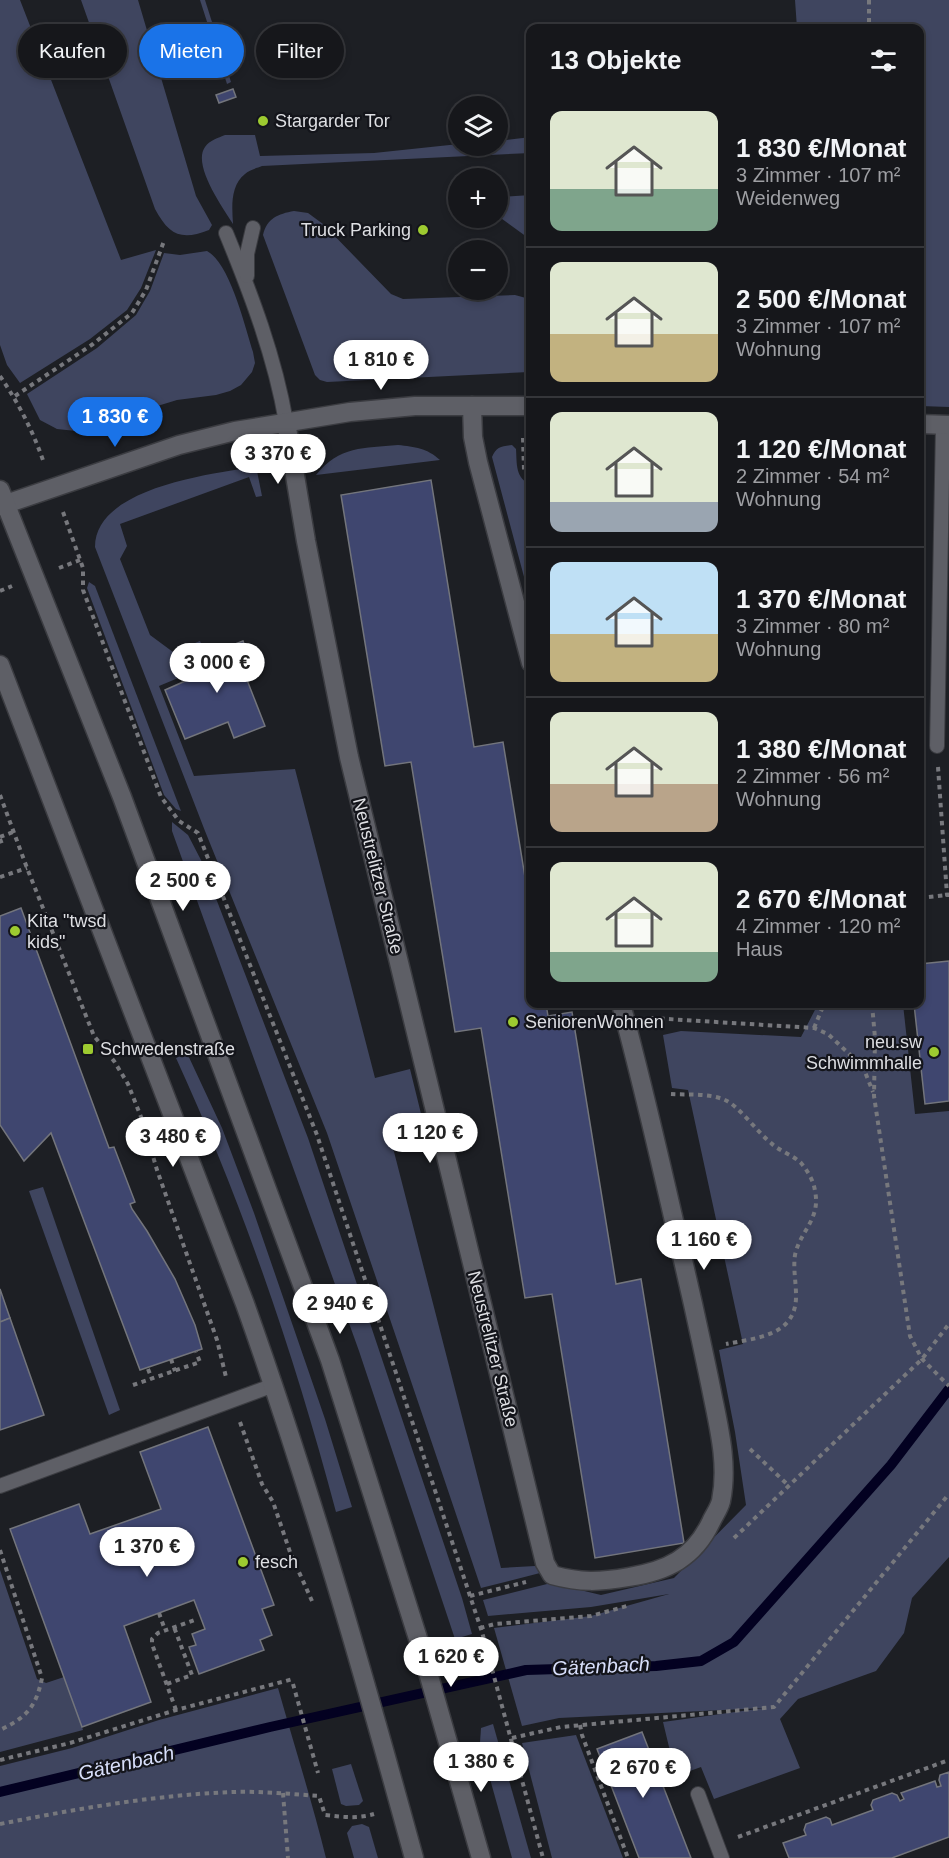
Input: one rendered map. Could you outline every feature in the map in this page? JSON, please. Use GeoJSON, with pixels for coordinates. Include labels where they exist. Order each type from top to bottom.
{"type":"FeatureCollection","features":[{"type":"Feature","properties":{"kind":"street"},"geometry":{"type":"LineString","coordinates":[[481,1858],[421,1648],[330,1360],[122,797],[2,500],[179,445],[235,431],[350,412],[415,406],[526,406]]}},
{"type":"Feature","properties":{"kind":"street"},"geometry":{"type":"LineString","coordinates":[[472,406],[473,437],[478,462],[526,644]]}},
{"type":"Feature","properties":{"kind":"street","name":"Neustrelitzer Straße"},"geometry":{"type":"LineString","coordinates":[[286,422],[306,541],[349,757],[545,1563],[552,1575]]}},
{"type":"Feature","properties":{"kind":"street"},"geometry":{"type":"LineString","coordinates":[[924,424],[946,425]]}},
{"type":"Feature","properties":{"kind":"street"},"geometry":{"type":"LineString","coordinates":[[0,665],[245,1304],[274,1386],[360,1665],[414,1858]]}},
{"type":"Feature","properties":{"kind":"street"},"geometry":{"type":"LineString","coordinates":[[552,1575],[575,1581],[600,1582],[646,1574],[669,1567],[687,1555],[705,1535],[720,1504],[724,1478],[722,1443],[704,1349],[647,1101],[622,1008]]}},
{"type":"Feature","properties":{"kind":"lane"},"geometry":{"type":"LineString","coordinates":[[247,282],[247,254],[254,228]]}},
{"type":"Feature","properties":{"kind":"lane"},"geometry":{"type":"LineString","coordinates":[[226,233],[247,282],[281,391],[286,422]]}},
{"type":"Feature","properties":{"kind":"lane"},"geometry":{"type":"LineString","coordinates":[[937,746],[946,425]]}},
{"type":"Feature","properties":{"kind":"lane"},"geometry":{"type":"LineString","coordinates":[[0,1486],[274,1386]]}},
{"type":"Feature","properties":{"kind":"lane"},"geometry":{"type":"LineString","coordinates":[[698,1794],[722,1858]]}},
{"type":"Feature","properties":{"kind":"path"},"geometry":{"type":"LineString","coordinates":[[869,0],[869,24]]}},
{"type":"Feature","properties":{"kind":"path"},"geometry":{"type":"LineString","coordinates":[[15,396],[93,344],[132,313],[146,290],[164,241]]}},
{"type":"Feature","properties":{"kind":"path"},"geometry":{"type":"LineString","coordinates":[[0,376],[15,396],[32,429]]}},
{"type":"Feature","properties":{"kind":"path"},"geometry":{"type":"LineString","coordinates":[[523,438],[526,473]]}},
{"type":"Feature","properties":{"kind":"path"},"geometry":{"type":"LineString","coordinates":[[72,538],[83,568],[83,590],[161,797],[179,821],[198,833],[317,1135],[482,1632],[543,1858]]}},
{"type":"Feature","properties":{"kind":"path"},"geometry":{"type":"LineString","coordinates":[[924,898],[948,895],[937,746]]}},
{"type":"Feature","properties":{"kind":"path"},"geometry":{"type":"LineString","coordinates":[[0,795],[94,1036],[114,1060],[128,1084],[143,1122],[157,1170],[217,1341],[233,1401],[262,1484],[273,1502],[290,1552],[315,1608]]}},
{"type":"Feature","properties":{"kind":"path"},"geometry":{"type":"LineString","coordinates":[[0,845],[2,844],[0,838],[14,832]]}},
{"type":"Feature","properties":{"kind":"path"},"geometry":{"type":"LineString","coordinates":[[0,877],[27,868]]}},
{"type":"Feature","properties":{"kind":"path"},"geometry":{"type":"LineString","coordinates":[[814,1028],[822,1008]]}},
{"type":"Feature","properties":{"kind":"path"},"geometry":{"type":"LineString","coordinates":[[872,1008],[875,1038],[874,1096],[910,1336],[922,1359],[949,1386]]}},
{"type":"Feature","properties":{"kind":"path"},"geometry":{"type":"LineString","coordinates":[[627,1024],[649,1018],[814,1028],[828,1034],[863,1067],[874,1096]]}},
{"type":"Feature","properties":{"kind":"path"},"geometry":{"type":"LineString","coordinates":[[647,1101],[670,1094],[717,1097],[728,1101],[772,1145],[800,1162],[810,1175],[815,1191],[814,1218],[797,1248],[793,1267],[796,1297],[790,1319],[781,1330],[773,1334],[704,1349]]}},
{"type":"Feature","properties":{"kind":"path"},"geometry":{"type":"LineString","coordinates":[[722,1443],[734,1441],[745,1444],[788,1485],[922,1359],[949,1324]]}},
{"type":"Feature","properties":{"kind":"path"},"geometry":{"type":"LineString","coordinates":[[133,1386],[200,1362],[196,1352]]}},
{"type":"Feature","properties":{"kind":"path"},"geometry":{"type":"LineString","coordinates":[[171,1359],[175,1371]]}},
{"type":"Feature","properties":{"kind":"path"},"geometry":{"type":"LineString","coordinates":[[148,1369],[152,1379]]}},
{"type":"Feature","properties":{"kind":"path"},"geometry":{"type":"LineString","coordinates":[[512,1738],[561,1726],[774,1707],[949,1494]]}},
{"type":"Feature","properties":{"kind":"path"},"geometry":{"type":"LineString","coordinates":[[0,1550],[2,1563],[42,1678],[39,1693],[30,1710],[18,1722],[0,1730]]}},
{"type":"Feature","properties":{"kind":"path"},"geometry":{"type":"LineString","coordinates":[[470,1596],[552,1575]]}},
{"type":"Feature","properties":{"kind":"path"},"geometry":{"type":"LineString","coordinates":[[159,1613],[165,1630]]}},
{"type":"Feature","properties":{"kind":"path"},"geometry":{"type":"LineString","coordinates":[[176,1710],[152,1644],[154,1636],[195,1620]]}},
{"type":"Feature","properties":{"kind":"path"},"geometry":{"type":"LineString","coordinates":[[167,1684],[192,1675],[174,1627]]}},
{"type":"Feature","properties":{"kind":"path"},"geometry":{"type":"LineString","coordinates":[[0,1760],[70,1743],[176,1710],[293,1682],[318,1773]]}},
{"type":"Feature","properties":{"kind":"path"},"geometry":{"type":"LineString","coordinates":[[580,1725],[628,1858]]}},
{"type":"Feature","properties":{"kind":"path"},"geometry":{"type":"LineString","coordinates":[[766,1827],[949,1760]]}},
{"type":"Feature","properties":{"kind":"path"},"geometry":{"type":"LineString","coordinates":[[0,1824],[53,1814],[189,1795],[234,1792],[319,1796],[325,1815],[362,1818],[374,1814]]}},
{"type":"Feature","properties":{"kind":"path"},"geometry":{"type":"LineString","coordinates":[[283,1793],[288,1858]]}},
{"type":"Feature","properties":{"kind":"shaded area"},"geometry":{"type":"Polygon","coordinates":[[[0,0],[20,0],[29,24],[18,24],[18,78],[50,78],[121,260],[156,250],[141,288],[127,310],[90,339],[20,383],[7,365],[0,345],[0,0]]]}},
{"type":"Feature","properties":{"kind":"shaded area"},"geometry":{"type":"Polygon","coordinates":[[[81,0],[138,0],[145,24],[139,24],[139,78],[161,78],[196,196],[212,225],[209,230],[183,235],[171,230],[160,218],[109,78],[127,78],[127,24],[89,24],[81,0]]]}},
{"type":"Feature","properties":{"kind":"shaded area"},"geometry":{"type":"Polygon","coordinates":[[[200,0],[205,0],[213,24],[208,24],[200,0]]]}},
{"type":"Feature","properties":{"kind":"shaded area"},"geometry":{"type":"Polygon","coordinates":[[[795,0],[949,0],[949,407],[924,406],[924,24],[797,24],[795,0]]]}},
{"type":"Feature","properties":{"kind":"shaded area"},"geometry":{"type":"Polygon","coordinates":[[[225,78],[230,78],[231,82],[227,84],[225,78]]]}},
{"type":"Feature","properties":{"kind":"shaded area"},"geometry":{"type":"Polygon","coordinates":[[[225,135],[255,135],[260,156],[374,153],[448,145],[448,156],[469,156],[262,166],[251,170],[237,184],[233,197],[233,224],[210,186],[202,164],[205,147],[225,135]]]}},
{"type":"Feature","properties":{"kind":"shaded area"},"geometry":{"type":"Polygon","coordinates":[[[526,138],[526,153],[508,154],[508,140],[526,138]]]}},
{"type":"Feature","properties":{"kind":"shaded area"},"geometry":{"type":"Polygon","coordinates":[[[526,195],[526,236],[508,223],[508,196],[526,195]]]}},
{"type":"Feature","properties":{"kind":"shaded area"},"geometry":{"type":"Polygon","coordinates":[[[294,211],[308,213],[323,224],[391,294],[403,299],[448,297],[448,300],[508,300],[508,295],[515,295],[526,298],[526,372],[327,382],[320,380],[315,375],[263,235],[267,224],[274,218],[294,211]]]}},
{"type":"Feature","properties":{"kind":"shaded area"},"geometry":{"type":"Polygon","coordinates":[[[207,251],[223,268],[230,282],[253,352],[255,363],[252,372],[241,385],[216,395],[177,400],[76,431],[57,429],[40,420],[27,394],[97,348],[136,315],[150,291],[164,253],[180,255],[207,251]]]}},
{"type":"Feature","properties":{"kind":"shaded area"},"geometry":{"type":"Polygon","coordinates":[[[398,445],[415,447],[440,460],[316,475],[334,458],[353,450],[398,445]]]}},
{"type":"Feature","properties":{"kind":"shaded area"},"geometry":{"type":"Polygon","coordinates":[[[512,445],[516,449],[519,474],[526,482],[526,584],[492,457],[495,451],[512,445]]]}},
{"type":"Feature","properties":{"kind":"shaded area"},"geometry":{"type":"Polygon","coordinates":[[[253,467],[257,471],[262,496],[256,497],[249,477],[120,524],[127,546],[120,559],[150,635],[173,652],[200,641],[205,652],[178,663],[183,676],[159,686],[194,776],[295,769],[375,1078],[410,1069],[426,1134],[392,1144],[501,1568],[535,1566],[540,1573],[481,1588],[327,1133],[205,831],[95,547],[100,527],[114,511],[134,498],[184,480],[253,467]]]}},
{"type":"Feature","properties":{"kind":"shaded area"},"geometry":{"type":"Polygon","coordinates":[[[89,582],[95,586],[181,811],[176,809],[164,795],[87,588],[89,582]]]}},
{"type":"Feature","properties":{"kind":"shaded area"},"geometry":{"type":"Polygon","coordinates":[[[172,822],[188,835],[202,862],[308,1138],[462,1598],[472,1634],[455,1639],[359,1351],[172,831],[172,822]]]}},
{"type":"Feature","properties":{"kind":"shaded area"},"geometry":{"type":"Polygon","coordinates":[[[816,1008],[903,1008],[915,1114],[949,1111],[949,1557],[912,1598],[904,1633],[876,1671],[798,1699],[780,1719],[800,1768],[714,1799],[701,1767],[676,1776],[663,1722],[764,1708],[559,1718],[522,1726],[494,1628],[591,1616],[669,1594],[591,1607],[488,1616],[483,1600],[551,1583],[601,1595],[674,1578],[746,1505],[719,1350],[743,1344],[688,1090],[672,1088],[663,1035],[681,1031],[801,1037],[816,1008]]]}},
{"type":"Feature","properties":{"kind":"shaded area"},"geometry":{"type":"Polygon","coordinates":[[[187,1053],[222,1128],[254,1213],[325,1419],[352,1507],[336,1512],[303,1396],[266,1282],[224,1169],[176,1058],[187,1053]]]}},
{"type":"Feature","properties":{"kind":"shaded area"},"geometry":{"type":"Polygon","coordinates":[[[43,1187],[120,1410],[109,1415],[29,1191],[43,1187]]]}},
{"type":"Feature","properties":{"kind":"shaded area"},"geometry":{"type":"Polygon","coordinates":[[[0,1570],[37,1679],[46,1683],[64,1677],[83,1730],[0,1752],[0,1570]]]}},
{"type":"Feature","properties":{"kind":"shaded area"},"geometry":{"type":"Polygon","coordinates":[[[278,1688],[326,1858],[0,1858],[0,1766],[72,1748],[159,1720],[278,1688]]]}},
{"type":"Feature","properties":{"kind":"shaded area"},"geometry":{"type":"Polygon","coordinates":[[[493,1724],[531,1858],[512,1858],[480,1743],[481,1728],[493,1724]]]}},
{"type":"Feature","properties":{"kind":"shaded area"},"geometry":{"type":"Polygon","coordinates":[[[576,1735],[623,1858],[552,1858],[522,1743],[576,1735]]]}},
{"type":"Feature","properties":{"kind":"shaded area"},"geometry":{"type":"Polygon","coordinates":[[[351,1764],[363,1801],[359,1805],[346,1806],[341,1804],[332,1769],[351,1764]]]}},
{"type":"Feature","properties":{"kind":"shaded area"},"geometry":{"type":"Polygon","coordinates":[[[362,1824],[369,1827],[378,1858],[354,1858],[347,1833],[352,1826],[362,1824]]]}},
{"type":"Feature","properties":{"kind":"building"},"geometry":{"type":"Polygon","coordinates":[[[233,89],[236,97],[219,103],[216,95],[233,89]]]}},
{"type":"Feature","properties":{"kind":"building","name":"SeniorenWohnen"},"geometry":{"type":"Polygon","coordinates":[[[431,480],[474,747],[503,742],[526,883],[526,1008],[547,1008],[548,1016],[572,1012],[616,1284],[641,1279],[684,1543],[595,1558],[552,1294],[525,1298],[481,1028],[455,1032],[411,762],[385,766],[341,495],[431,480]]]}},
{"type":"Feature","properties":{"kind":"building"},"geometry":{"type":"Polygon","coordinates":[[[243,641],[256,676],[247,680],[265,726],[234,738],[228,722],[185,739],[165,690],[192,678],[186,663],[243,641]]]}},
{"type":"Feature","properties":{"kind":"building"},"geometry":{"type":"Polygon","coordinates":[[[21,908],[109,1148],[114,1147],[135,1202],[130,1204],[132,1209],[175,1279],[195,1325],[202,1349],[140,1370],[51,1133],[24,1161],[0,1125],[0,916],[21,908]]]}},
{"type":"Feature","properties":{"kind":"building","name":"neu.sw Schwimmhalle"},"geometry":{"type":"Polygon","coordinates":[[[949,961],[949,1101],[925,1104],[914,1008],[924,1008],[924,964],[949,961]]]}},
{"type":"Feature","properties":{"kind":"building"},"geometry":{"type":"Polygon","coordinates":[[[0,1289],[10,1318],[0,1322],[0,1289]]]}},
{"type":"Feature","properties":{"kind":"building"},"geometry":{"type":"Polygon","coordinates":[[[10,1318],[44,1415],[0,1430],[0,1322],[10,1318]]]}},
{"type":"Feature","properties":{"kind":"building"},"geometry":{"type":"Polygon","coordinates":[[[208,1427],[274,1605],[262,1609],[272,1635],[260,1640],[264,1650],[199,1674],[189,1647],[196,1645],[192,1634],[205,1629],[194,1600],[124,1626],[151,1702],[82,1727],[10,1529],[79,1504],[90,1534],[161,1509],[140,1452],[208,1427]]]}},
{"type":"Feature","properties":{"kind":"building"},"geometry":{"type":"Polygon","coordinates":[[[642,1732],[691,1858],[639,1858],[597,1749],[642,1732]]]}},
{"type":"Feature","properties":{"kind":"building"},"geometry":{"type":"Polygon","coordinates":[[[949,1772],[949,1837],[892,1858],[789,1858],[783,1843],[806,1835],[804,1830],[806,1824],[826,1817],[830,1819],[832,1825],[873,1810],[871,1805],[873,1800],[892,1793],[897,1795],[900,1801],[904,1799],[901,1793],[935,1781],[937,1787],[941,1786],[940,1775],[949,1772]]]}},
{"type":"Feature","properties":{"kind":"waterway","name":"Gätenbach"},"geometry":{"type":"LineString","coordinates":[[0,1792],[270,1727],[526,1670],[656,1666],[701,1661],[734,1642],[891,1465],[949,1389]]}},
{"type":"Feature","properties":{"kind":"place","name":"Stargarder Tor"},"geometry":{"type":"Point","coordinates":[263,121]}},
{"type":"Feature","properties":{"kind":"place","name":"Truck Parking"},"geometry":{"type":"Point","coordinates":[423,230]}},
{"type":"Feature","properties":{"kind":"place","name":"Kita \"twsd kids\""},"geometry":{"type":"Point","coordinates":[15,931]}},
{"type":"Feature","properties":{"kind":"place","name":"SeniorenWohnen"},"geometry":{"type":"Point","coordinates":[513,1022]}},
{"type":"Feature","properties":{"kind":"place","name":"Schwedenstraße"},"geometry":{"type":"Point","coordinates":[88,1049]}},
{"type":"Feature","properties":{"kind":"place","name":"neu.sw Schwimmhalle"},"geometry":{"type":"Point","coordinates":[934,1052]}},
{"type":"Feature","properties":{"kind":"place","name":"fesch"},"geometry":{"type":"Point","coordinates":[243,1562]}}]}
